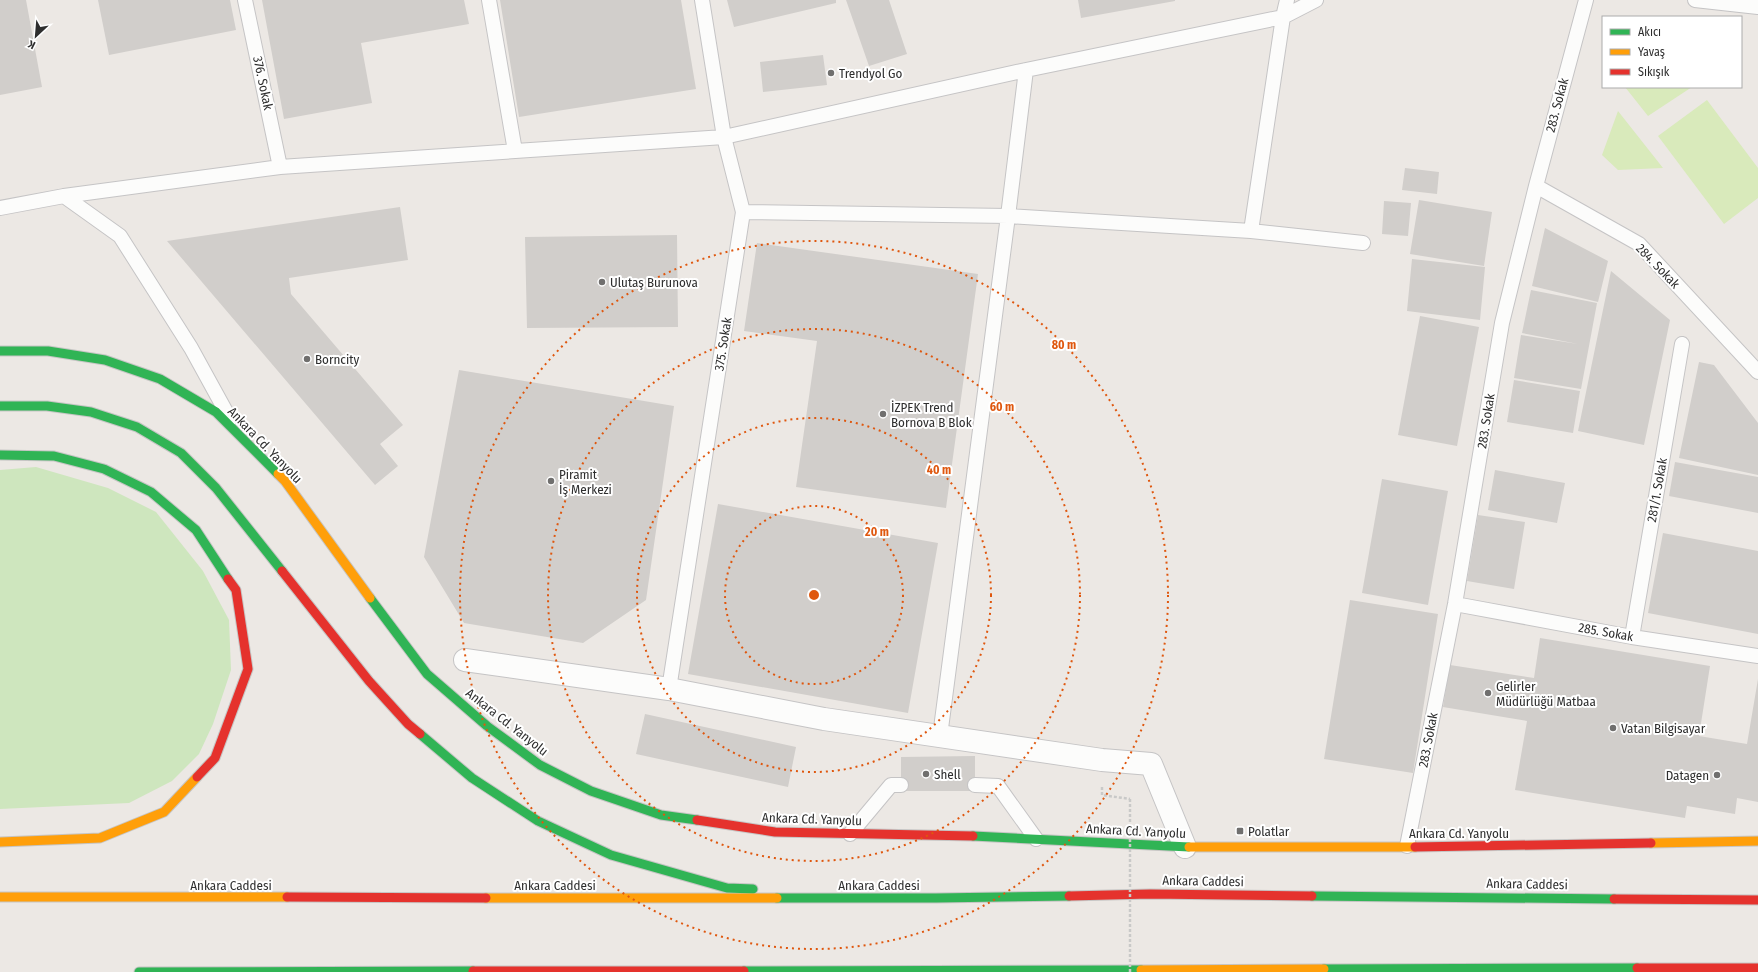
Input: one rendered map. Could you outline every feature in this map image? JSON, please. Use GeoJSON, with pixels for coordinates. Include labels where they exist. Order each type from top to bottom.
{"type":"FeatureCollection","features":[{"type":"Feature","properties":{"kind":"main road","name":"Ankara Cd. Yanyolu"},"geometry":{"type":"LineString","coordinates":[[0,351],[48,351],[105,360],[160,379],[216,412],[285,481],[427,674],[487,726],[540,765],[591,792],[661,815],[775,832],[956,835],[1185,847],[1460,847],[1758,841]]}},
{"type":"Feature","properties":{"kind":"main road"},"geometry":{"type":"LineString","coordinates":[[0,406],[47,406],[90,412],[137,427],[181,453],[216,488],[369,681],[408,724],[472,778],[538,821],[611,855],[727,888],[936,898]]}},
{"type":"Feature","properties":{"kind":"main road"},"geometry":{"type":"LineString","coordinates":[[0,455],[54,456],[104,469],[151,492],[196,530],[236,590],[248,669],[215,758],[164,812],[100,838],[0,842]]}},
{"type":"Feature","properties":{"kind":"main road","name":"Ankara Caddesi"},"geometry":{"type":"LineString","coordinates":[[0,897],[936,898],[1158,894],[1758,900]]}},
{"type":"Feature","properties":{"kind":"main road"},"geometry":{"type":"LineString","coordinates":[[139,972],[1758,968]]}},
{"type":"Feature","properties":{"kind":"street"},"geometry":{"type":"LineString","coordinates":[[465,660],[669,689],[824,719],[1102,760],[1151,764],[1185,847]]}},
{"type":"Feature","properties":{"kind":"lane","name":"376. Sokak"},"geometry":{"type":"LineString","coordinates":[[246,0],[280,167]]}},
{"type":"Feature","properties":{"kind":"lane"},"geometry":{"type":"LineString","coordinates":[[489,0],[515,151]]}},
{"type":"Feature","properties":{"kind":"lane","name":"375. Sokak"},"geometry":{"type":"LineString","coordinates":[[669,689],[743,212],[724,137],[702,0]]}},
{"type":"Feature","properties":{"kind":"lane"},"geometry":{"type":"LineString","coordinates":[[1251,231],[1283,17],[1287,0]]}},
{"type":"Feature","properties":{"kind":"lane"},"geometry":{"type":"LineString","coordinates":[[0,208],[64,196],[280,167],[724,137],[1026,70],[1283,17],[1316,0]]}},
{"type":"Feature","properties":{"kind":"lane","name":"283. Sokak"},"geometry":{"type":"LineString","coordinates":[[1407,846],[1455,604],[1502,323],[1536,186],[1586,0]]}},
{"type":"Feature","properties":{"kind":"lane"},"geometry":{"type":"LineString","coordinates":[[1695,0],[1758,7]]}},
{"type":"Feature","properties":{"kind":"lane"},"geometry":{"type":"LineString","coordinates":[[940,736],[1026,70]]}},
{"type":"Feature","properties":{"kind":"lane","name":"284. Sokak"},"geometry":{"type":"LineString","coordinates":[[1536,186],[1639,244],[1758,372]]}},
{"type":"Feature","properties":{"kind":"lane"},"geometry":{"type":"LineString","coordinates":[[64,196],[120,236],[191,348],[240,436]]}},
{"type":"Feature","properties":{"kind":"lane"},"geometry":{"type":"LineString","coordinates":[[743,212],[1008,216],[1251,231],[1364,243]]}},
{"type":"Feature","properties":{"kind":"lane","name":"281/1. Sokak"},"geometry":{"type":"LineString","coordinates":[[1632,637],[1682,344]]}},
{"type":"Feature","properties":{"kind":"lane","name":"285. Sokak"},"geometry":{"type":"LineString","coordinates":[[1455,604],[1632,637],[1758,656]]}},
{"type":"Feature","properties":{"kind":"lane"},"geometry":{"type":"LineString","coordinates":[[850,834],[891,785],[901,785]]}},
{"type":"Feature","properties":{"kind":"lane"},"geometry":{"type":"LineString","coordinates":[[975,786],[998,786],[1036,839]]}},
{"type":"Feature","properties":{"kind":"path"},"geometry":{"type":"LineString","coordinates":[[1130,799],[1130,972]]}},
{"type":"Feature","properties":{"kind":"green space"},"geometry":{"type":"Polygon","coordinates":[[[1626,88],[1690,88],[1648,116],[1626,88]]]}},
{"type":"Feature","properties":{"kind":"green space"},"geometry":{"type":"Polygon","coordinates":[[[1707,100],[1758,168],[1758,198],[1724,224],[1658,136],[1707,100]]]}},
{"type":"Feature","properties":{"kind":"green space"},"geometry":{"type":"Polygon","coordinates":[[[1618,111],[1663,168],[1618,170],[1602,155],[1618,111]]]}},
{"type":"Feature","properties":{"kind":"green space"},"geometry":{"type":"Polygon","coordinates":[[[36,467],[108,488],[156,512],[203,571],[229,620],[231,670],[213,724],[199,754],[172,781],[129,803],[0,809],[0,470],[36,467]]]}},
{"type":"Feature","properties":{"kind":"building"},"geometry":{"type":"Polygon","coordinates":[[[0,0],[26,0],[42,87],[0,95],[0,0]]]}},
{"type":"Feature","properties":{"kind":"building"},"geometry":{"type":"Polygon","coordinates":[[[98,0],[230,0],[236,30],[109,55],[98,0]]]}},
{"type":"Feature","properties":{"kind":"building"},"geometry":{"type":"Polygon","coordinates":[[[262,0],[464,0],[469,24],[361,43],[372,103],[284,119],[262,0]]]}},
{"type":"Feature","properties":{"kind":"building"},"geometry":{"type":"Polygon","coordinates":[[[500,0],[681,0],[696,89],[519,117],[500,0]]]}},
{"type":"Feature","properties":{"kind":"building"},"geometry":{"type":"Polygon","coordinates":[[[727,0],[836,0],[836,3],[734,27],[727,0]]]}},
{"type":"Feature","properties":{"kind":"building"},"geometry":{"type":"Polygon","coordinates":[[[846,0],[889,0],[907,54],[869,66],[846,0]]]}},
{"type":"Feature","properties":{"kind":"building"},"geometry":{"type":"Polygon","coordinates":[[[1078,0],[1175,0],[1175,1],[1081,18],[1078,0]]]}},
{"type":"Feature","properties":{"kind":"building"},"geometry":{"type":"Polygon","coordinates":[[[823,55],[827,85],[763,92],[760,62],[823,55]]]}},
{"type":"Feature","properties":{"kind":"building"},"geometry":{"type":"Polygon","coordinates":[[[1405,168],[1439,172],[1437,194],[1402,190],[1405,168]]]}},
{"type":"Feature","properties":{"kind":"building"},"geometry":{"type":"Polygon","coordinates":[[[1419,200],[1492,212],[1484,266],[1410,254],[1419,200]]]}},
{"type":"Feature","properties":{"kind":"building"},"geometry":{"type":"Polygon","coordinates":[[[1384,201],[1411,203],[1408,236],[1382,234],[1384,201]]]}},
{"type":"Feature","properties":{"kind":"building","name":"Borncity"},"geometry":{"type":"Polygon","coordinates":[[[400,207],[408,260],[289,278],[291,294],[403,425],[380,444],[398,466],[375,485],[167,241],[400,207]]]}},
{"type":"Feature","properties":{"kind":"building"},"geometry":{"type":"Polygon","coordinates":[[[1545,228],[1608,261],[1598,302],[1532,286],[1545,228]]]}},
{"type":"Feature","properties":{"kind":"building","name":"Ulutaş Burunova"},"geometry":{"type":"Polygon","coordinates":[[[677,235],[678,327],[527,328],[525,237],[677,235]]]}},
{"type":"Feature","properties":{"kind":"building","name":"İZPEK Trend Bornova B Blok"},"geometry":{"type":"Polygon","coordinates":[[[757,243],[978,274],[946,508],[796,487],[817,341],[744,331],[757,243]]]}},
{"type":"Feature","properties":{"kind":"building"},"geometry":{"type":"Polygon","coordinates":[[[1412,259],[1485,267],[1480,320],[1407,311],[1412,259]]]}},
{"type":"Feature","properties":{"kind":"building"},"geometry":{"type":"Polygon","coordinates":[[[1611,271],[1670,320],[1644,445],[1578,431],[1611,271]]]}},
{"type":"Feature","properties":{"kind":"building"},"geometry":{"type":"Polygon","coordinates":[[[1531,290],[1597,303],[1581,389],[1514,378],[1521,335],[1578,344],[1522,333],[1531,290]]]}},
{"type":"Feature","properties":{"kind":"building"},"geometry":{"type":"Polygon","coordinates":[[[1420,316],[1479,327],[1457,446],[1398,435],[1420,316]]]}},
{"type":"Feature","properties":{"kind":"building"},"geometry":{"type":"Polygon","coordinates":[[[1699,362],[1714,365],[1758,423],[1758,475],[1679,458],[1699,362]]]}},
{"type":"Feature","properties":{"kind":"building","name":"Piramit İş Merkezi"},"geometry":{"type":"Polygon","coordinates":[[[459,370],[674,406],[646,600],[583,643],[464,623],[424,557],[459,370]]]}},
{"type":"Feature","properties":{"kind":"building"},"geometry":{"type":"Polygon","coordinates":[[[1514,380],[1580,391],[1573,433],[1507,422],[1514,380]]]}},
{"type":"Feature","properties":{"kind":"building"},"geometry":{"type":"Polygon","coordinates":[[[1675,462],[1758,477],[1758,513],[1669,496],[1675,462]]]}},
{"type":"Feature","properties":{"kind":"building"},"geometry":{"type":"Polygon","coordinates":[[[1495,470],[1565,483],[1557,523],[1488,510],[1495,470]]]}},
{"type":"Feature","properties":{"kind":"building"},"geometry":{"type":"Polygon","coordinates":[[[1382,479],[1448,491],[1428,605],[1362,593],[1382,479]]]}},
{"type":"Feature","properties":{"kind":"building"},"geometry":{"type":"Polygon","coordinates":[[[718,504],[938,543],[908,713],[688,674],[718,504]]]}},
{"type":"Feature","properties":{"kind":"building"},"geometry":{"type":"Polygon","coordinates":[[[1478,515],[1525,522],[1514,589],[1467,581],[1478,515]]]}},
{"type":"Feature","properties":{"kind":"building"},"geometry":{"type":"Polygon","coordinates":[[[1663,533],[1758,551],[1758,634],[1648,613],[1663,533]]]}},
{"type":"Feature","properties":{"kind":"building"},"geometry":{"type":"Polygon","coordinates":[[[1350,600],[1438,614],[1413,773],[1324,759],[1350,600]]]}},
{"type":"Feature","properties":{"kind":"building","name":"Vatan Bilgisayar"},"geometry":{"type":"Polygon","coordinates":[[[1540,638],[1710,666],[1699,736],[1747,744],[1758,679],[1758,802],[1737,798],[1735,814],[1687,806],[1685,818],[1515,790],[1527,721],[1443,707],[1450,665],[1534,678],[1540,638]]]}},
{"type":"Feature","properties":{"kind":"building"},"geometry":{"type":"Polygon","coordinates":[[[645,714],[796,747],[788,787],[636,754],[645,714]]]}},
{"type":"Feature","properties":{"kind":"building"},"geometry":{"type":"Polygon","coordinates":[[[975,756],[975,791],[901,791],[901,757],[975,756]]]}},
{"type":"Feature","properties":{"kind":"traffic: fast"},"geometry":{"type":"LineString","coordinates":[[0,351],[48,351],[105,360],[160,379],[216,412],[278,474]]}},
{"type":"Feature","properties":{"kind":"traffic: fast"},"geometry":{"type":"LineString","coordinates":[[0,406],[47,406],[91,412],[137,427],[181,453],[216,488],[282,571]]}},
{"type":"Feature","properties":{"kind":"traffic: fast"},"geometry":{"type":"LineString","coordinates":[[0,455],[54,456],[104,469],[151,492],[196,530],[228,579]]}},
{"type":"Feature","properties":{"kind":"traffic: fast"},"geometry":{"type":"LineString","coordinates":[[370,598],[427,674],[487,726],[540,765],[591,791],[661,815],[697,820]]}},
{"type":"Feature","properties":{"kind":"traffic: fast"},"geometry":{"type":"LineString","coordinates":[[420,734],[472,778],[538,821],[611,855],[727,888],[753,889]]}},
{"type":"Feature","properties":{"kind":"traffic: fast"},"geometry":{"type":"LineString","coordinates":[[973,836],[1189,847]]}},
{"type":"Feature","properties":{"kind":"traffic: fast"},"geometry":{"type":"LineString","coordinates":[[777,898],[1069,896]]}},
{"type":"Feature","properties":{"kind":"traffic: fast"},"geometry":{"type":"LineString","coordinates":[[1312,896],[1614,899]]}},
{"type":"Feature","properties":{"kind":"traffic: fast"},"geometry":{"type":"LineString","coordinates":[[1324,969],[1637,968]]}},
{"type":"Feature","properties":{"kind":"traffic: fast"},"geometry":{"type":"LineString","coordinates":[[744,971],[1141,970]]}},
{"type":"Feature","properties":{"kind":"traffic: fast"},"geometry":{"type":"LineString","coordinates":[[139,972],[473,971]]}},
{"type":"Feature","properties":{"kind":"traffic: slow"},"geometry":{"type":"LineString","coordinates":[[278,474],[285,481],[370,598]]}},
{"type":"Feature","properties":{"kind":"traffic: slow"},"geometry":{"type":"LineString","coordinates":[[0,842],[100,838],[164,812],[197,777]]}},
{"type":"Feature","properties":{"kind":"traffic: slow"},"geometry":{"type":"LineString","coordinates":[[1651,843],[1758,841]]}},
{"type":"Feature","properties":{"kind":"traffic: slow"},"geometry":{"type":"LineString","coordinates":[[1189,847],[1415,847]]}},
{"type":"Feature","properties":{"kind":"traffic: slow"},"geometry":{"type":"LineString","coordinates":[[0,897],[287,897]]}},
{"type":"Feature","properties":{"kind":"traffic: slow"},"geometry":{"type":"LineString","coordinates":[[486,898],[777,898]]}},
{"type":"Feature","properties":{"kind":"traffic: slow"},"geometry":{"type":"LineString","coordinates":[[1141,970],[1324,969]]}},
{"type":"Feature","properties":{"kind":"traffic: jam"},"geometry":{"type":"LineString","coordinates":[[282,571],[369,681],[408,724],[420,734]]}},
{"type":"Feature","properties":{"kind":"traffic: jam"},"geometry":{"type":"LineString","coordinates":[[197,777],[215,758],[248,669],[236,590],[228,579]]}},
{"type":"Feature","properties":{"kind":"traffic: jam"},"geometry":{"type":"LineString","coordinates":[[697,820],[775,832],[973,836]]}},
{"type":"Feature","properties":{"kind":"traffic: jam"},"geometry":{"type":"LineString","coordinates":[[1415,847],[1651,843]]}},
{"type":"Feature","properties":{"kind":"traffic: jam"},"geometry":{"type":"LineString","coordinates":[[1069,896],[1150,894],[1312,896]]}},
{"type":"Feature","properties":{"kind":"traffic: jam"},"geometry":{"type":"LineString","coordinates":[[287,897],[486,898]]}},
{"type":"Feature","properties":{"kind":"traffic: jam"},"geometry":{"type":"LineString","coordinates":[[1614,899],[1758,900]]}},
{"type":"Feature","properties":{"kind":"traffic: jam"},"geometry":{"type":"LineString","coordinates":[[1637,968],[1758,968]]}},
{"type":"Feature","properties":{"kind":"traffic: jam"},"geometry":{"type":"LineString","coordinates":[[473,971],[744,971]]}},
{"type":"Feature","properties":{"kind":"place","name":"Trendyol Go"},"geometry":{"type":"Point","coordinates":[831,73]}},
{"type":"Feature","properties":{"kind":"place","name":"Ulutaş Burunova"},"geometry":{"type":"Point","coordinates":[602,282]}},
{"type":"Feature","properties":{"kind":"place","name":"Borncity"},"geometry":{"type":"Point","coordinates":[307,359]}},
{"type":"Feature","properties":{"kind":"place","name":"İZPEK Trend Bornova B Blok"},"geometry":{"type":"Point","coordinates":[883,414]}},
{"type":"Feature","properties":{"kind":"place","name":"Piramit İş Merkezi"},"geometry":{"type":"Point","coordinates":[551,481]}},
{"type":"Feature","properties":{"kind":"place","name":"Gelirler Müdürlüğü Matbaa"},"geometry":{"type":"Point","coordinates":[1488,693]}},
{"type":"Feature","properties":{"kind":"place","name":"Vatan Bilgisayar"},"geometry":{"type":"Point","coordinates":[1613,728]}},
{"type":"Feature","properties":{"kind":"place","name":"Shell"},"geometry":{"type":"Point","coordinates":[926,774]}},
{"type":"Feature","properties":{"kind":"place","name":"Datagen"},"geometry":{"type":"Point","coordinates":[1717,775]}},
{"type":"Feature","properties":{"kind":"place","name":"Polatlar"},"geometry":{"type":"Point","coordinates":[1240,831]}}]}
